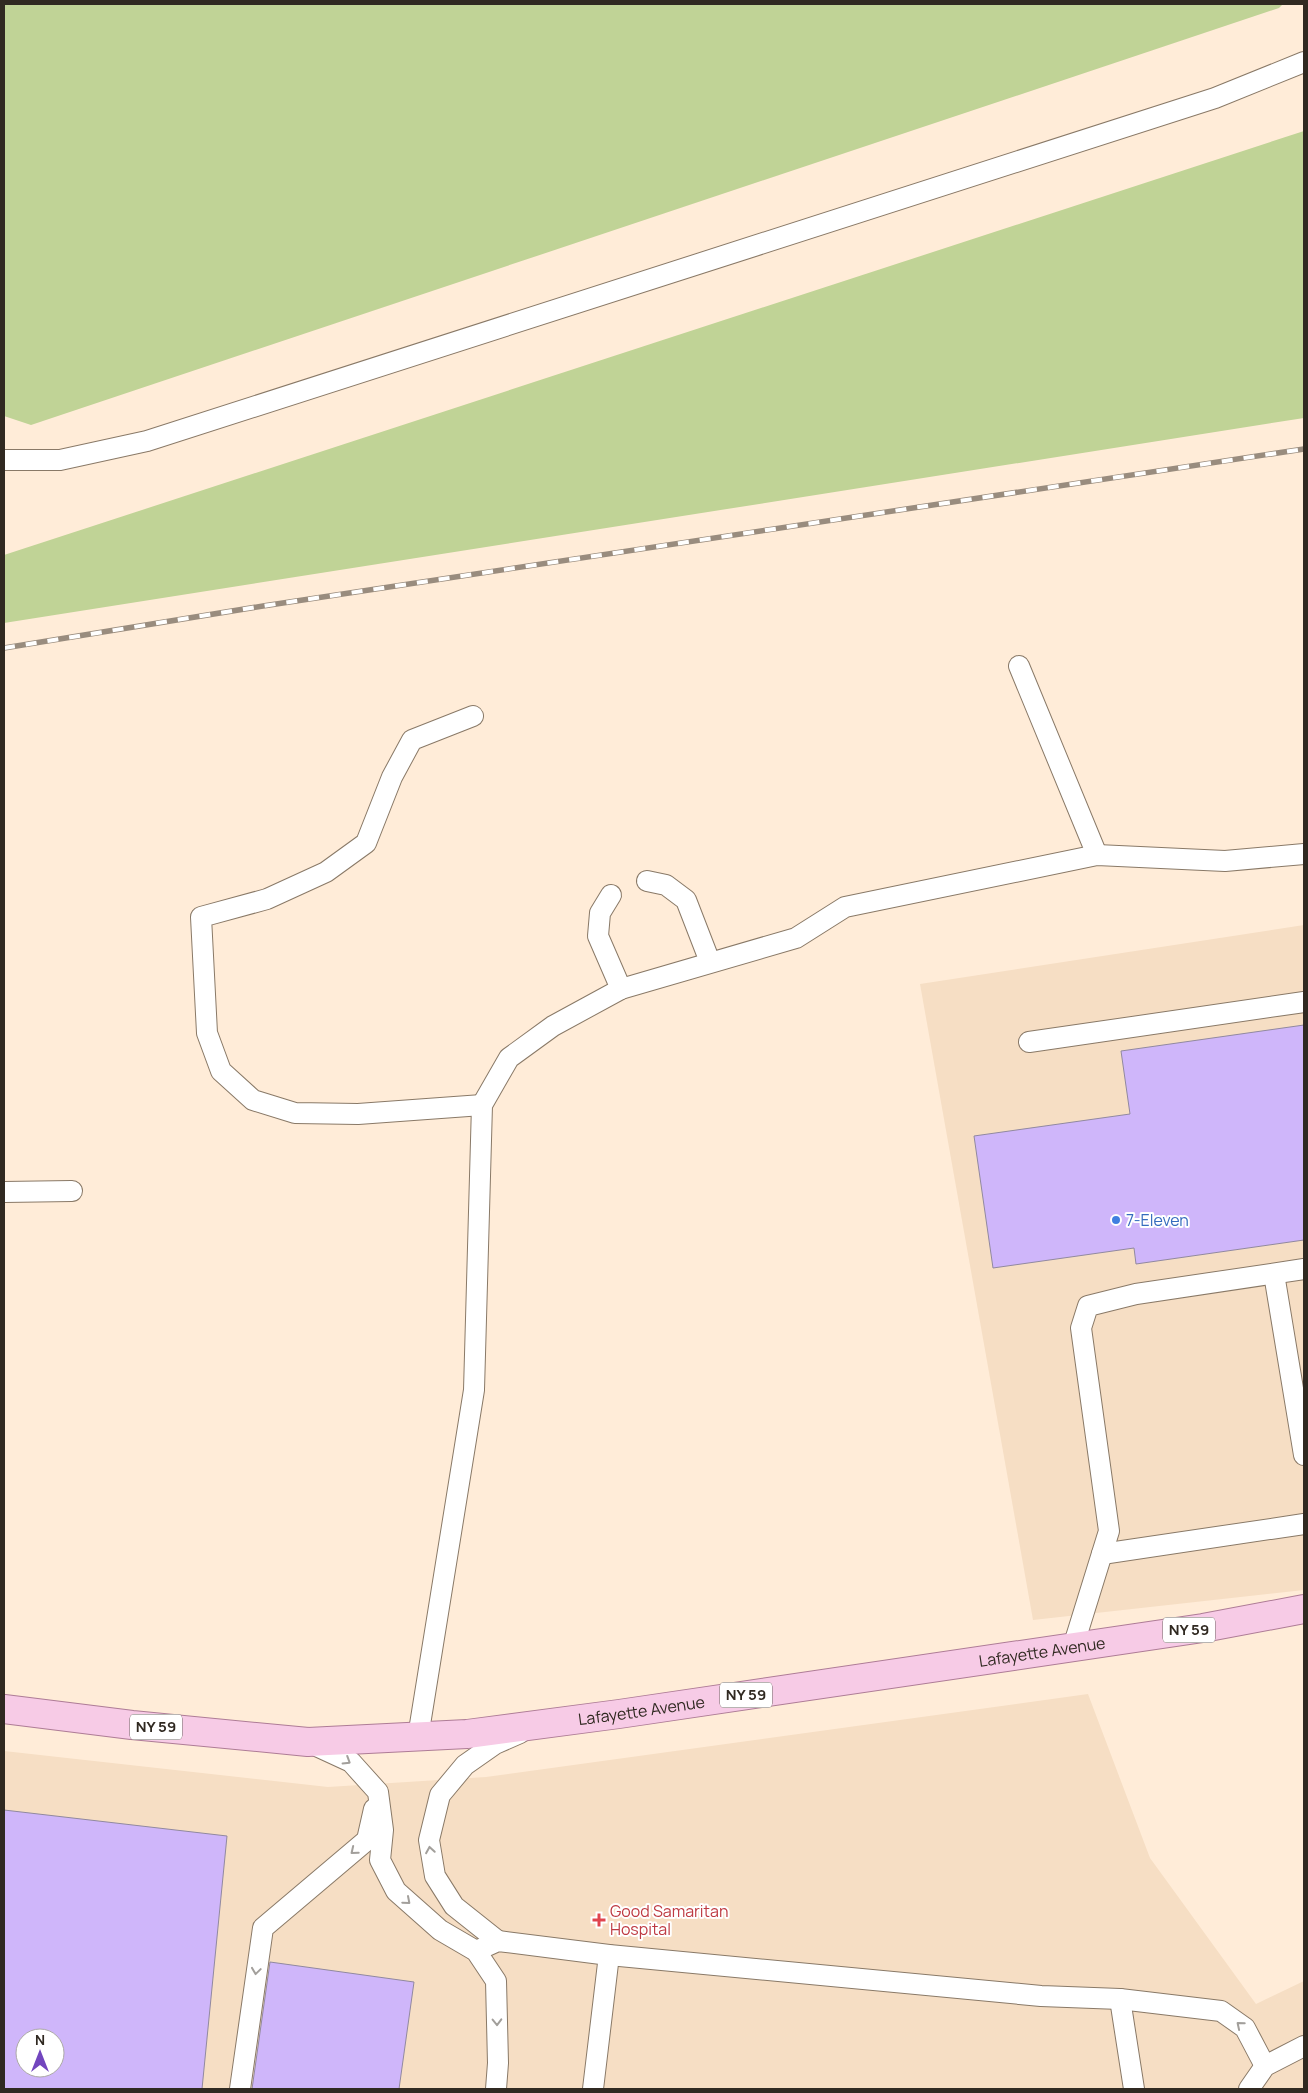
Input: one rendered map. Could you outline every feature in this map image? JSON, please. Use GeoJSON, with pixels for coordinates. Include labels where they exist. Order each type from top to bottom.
{"type":"FeatureCollection","features":[{"type":"Feature","properties":{"kind":"main road","name":"Lafayette Avenue"},"geometry":{"type":"LineString","coordinates":[[4,1709],[132,1725],[308,1742],[467,1734],[1203,1628],[1304,1609]]}},
{"type":"Feature","properties":{"kind":"lane"},"geometry":{"type":"LineString","coordinates":[[4,460],[60,460],[147,441],[1215,98],[1304,62]]}},
{"type":"Feature","properties":{"kind":"lane"},"geometry":{"type":"LineString","coordinates":[[1019,666],[1097,855]]}},
{"type":"Feature","properties":{"kind":"lane"},"geometry":{"type":"LineString","coordinates":[[473,716],[412,740],[392,777],[366,843],[326,872],[268,899],[201,917],[207,1034],[220,1071],[253,1100],[294,1114],[358,1114],[482,1104]]}},
{"type":"Feature","properties":{"kind":"lane"},"geometry":{"type":"LineString","coordinates":[[418,1737],[474,1390],[482,1104],[509,1058],[554,1026],[621,989],[796,938],[845,907],[1097,855],[1225,861],[1304,854]]}},
{"type":"Feature","properties":{"kind":"lane"},"geometry":{"type":"LineString","coordinates":[[647,881],[666,885],[686,900],[710,962]]}},
{"type":"Feature","properties":{"kind":"lane"},"geometry":{"type":"LineString","coordinates":[[611,895],[600,913],[598,936],[621,989]]}},
{"type":"Feature","properties":{"kind":"lane"},"geometry":{"type":"LineString","coordinates":[[1029,1042],[1304,1002]]}},
{"type":"Feature","properties":{"kind":"lane"},"geometry":{"type":"LineString","coordinates":[[4,1192],[72,1191]]}},
{"type":"Feature","properties":{"kind":"lane"},"geometry":{"type":"LineString","coordinates":[[1073,1646],[1109,1531],[1081,1328],[1088,1306],[1136,1294],[1304,1269]]}},
{"type":"Feature","properties":{"kind":"lane"},"geometry":{"type":"LineString","coordinates":[[1274,1274],[1304,1455]]}},
{"type":"Feature","properties":{"kind":"lane"},"geometry":{"type":"LineString","coordinates":[[1102,1554],[1304,1524]]}},
{"type":"Feature","properties":{"kind":"lane"},"geometry":{"type":"LineString","coordinates":[[541,1724],[495,1744],[465,1765],[440,1795],[429,1840],[435,1876],[454,1906],[498,1941],[609,1955],[1041,1996],[1120,1999],[1222,2011],[1245,2028],[1265,2066]]}},
{"type":"Feature","properties":{"kind":"lane"},"geometry":{"type":"LineString","coordinates":[[308,1742],[351,1762],[378,1792],[382,1830],[380,1860],[396,1891],[440,1930],[476,1951],[496,1981],[498,2063],[496,2089]]}},
{"type":"Feature","properties":{"kind":"lane"},"geometry":{"type":"LineString","coordinates":[[240,2089],[263,1928],[367,1840],[378,1792]]}},
{"type":"Feature","properties":{"kind":"lane"},"geometry":{"type":"LineString","coordinates":[[476,1951],[498,1941]]}},
{"type":"Feature","properties":{"kind":"lane"},"geometry":{"type":"LineString","coordinates":[[593,2089],[609,1955]]}},
{"type":"Feature","properties":{"kind":"lane"},"geometry":{"type":"LineString","coordinates":[[1120,1999],[1134,2089]]}},
{"type":"Feature","properties":{"kind":"lane"},"geometry":{"type":"LineString","coordinates":[[1249,2089],[1265,2066],[1304,2046]]}},
{"type":"Feature","properties":{"kind":"shaded area"},"geometry":{"type":"Polygon","coordinates":[[[1304,925],[1304,1590],[1033,1620],[920,984],[1304,925]]]}},
{"type":"Feature","properties":{"kind":"shaded area","name":"Good Samaritan Hospital"},"geometry":{"type":"Polygon","coordinates":[[[1088,1694],[1150,1858],[1256,2004],[1304,1981],[1304,2089],[4,2089],[4,1751],[328,1787],[486,1777],[1088,1694]]]}},
{"type":"Feature","properties":{"kind":"green space"},"geometry":{"type":"Polygon","coordinates":[[[4,4],[1283,4],[1279,8],[31,425],[4,416],[4,4]]]}},
{"type":"Feature","properties":{"kind":"green space"},"geometry":{"type":"Polygon","coordinates":[[[1304,131],[1304,418],[4,623],[4,555],[1304,131]]]}},
{"type":"Feature","properties":{"kind":"building"},"geometry":{"type":"Polygon","coordinates":[[[1304,1025],[1304,1240],[1136,1264],[1134,1248],[993,1268],[974,1136],[1130,1114],[1121,1051],[1304,1025]]]}},
{"type":"Feature","properties":{"kind":"building"},"geometry":{"type":"Polygon","coordinates":[[[4,1810],[227,1836],[202,2089],[4,2089],[4,1810]]]}},
{"type":"Feature","properties":{"kind":"building"},"geometry":{"type":"Polygon","coordinates":[[[270,1962],[414,1982],[399,2089],[252,2089],[270,1962]]]}},
{"type":"Feature","properties":{"kind":"railway"},"geometry":{"type":"LineString","coordinates":[[4,648],[263,606],[1304,449]]}},
{"type":"Feature","properties":{"kind":"place","name":"7-Eleven"},"geometry":{"type":"Point","coordinates":[1116,1220]}},
{"type":"Feature","properties":{"kind":"place","name":"Good Samaritan Hospital"},"geometry":{"type":"Point","coordinates":[599,1920]}}]}
